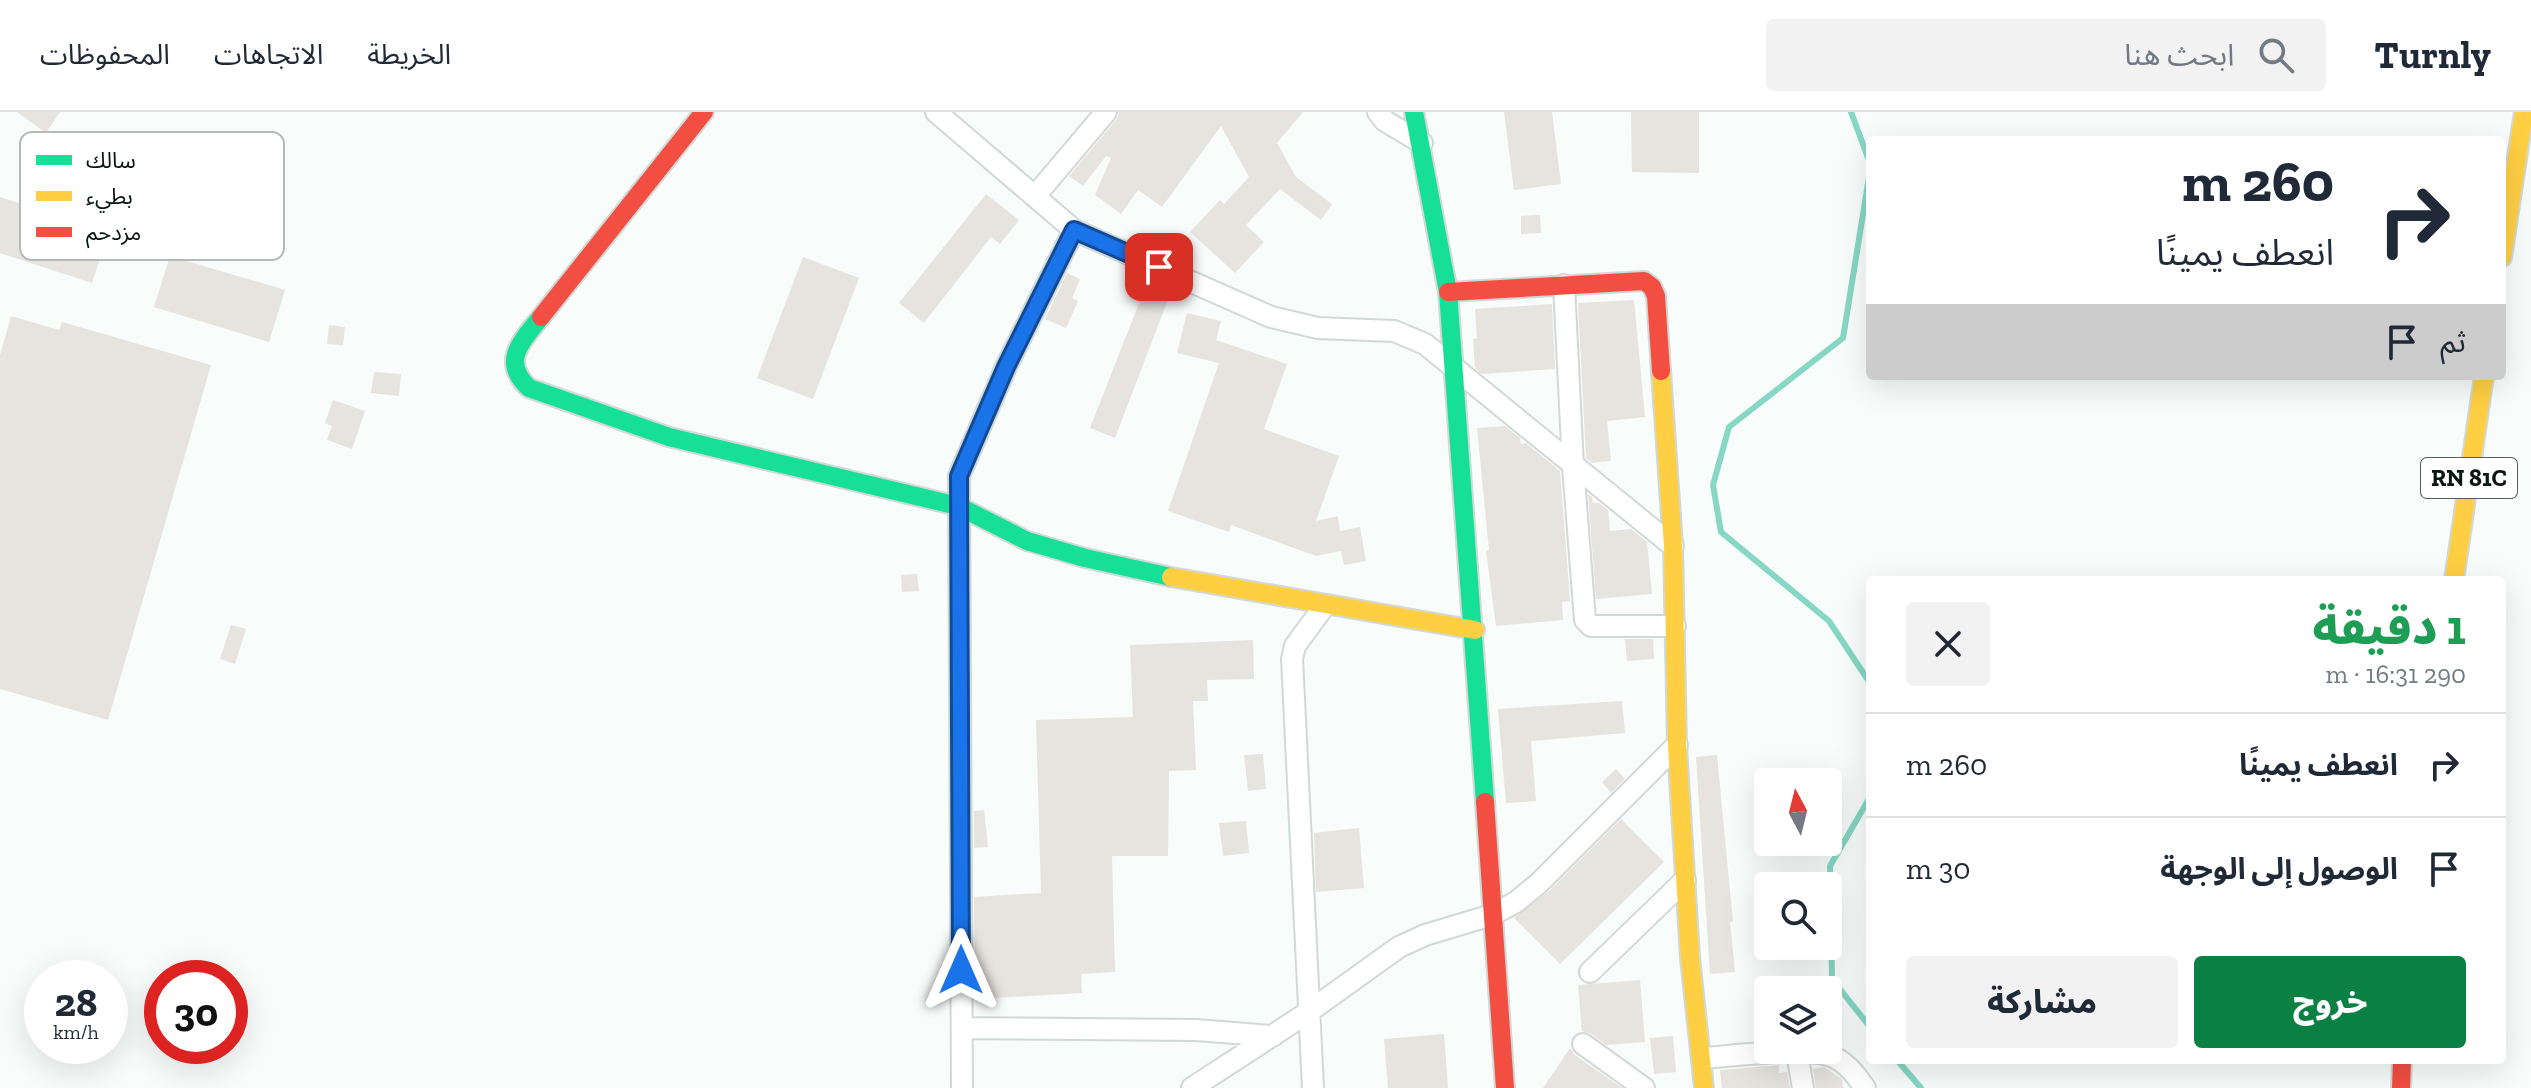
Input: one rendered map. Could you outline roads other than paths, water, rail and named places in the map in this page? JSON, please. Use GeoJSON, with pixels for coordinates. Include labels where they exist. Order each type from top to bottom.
{"type":"FeatureCollection","features":[{"type":"Feature","properties":{"kind":"main road"},"geometry":{"type":"LineString","coordinates":[[704,112],[519,345],[513,360],[521,381],[529,388],[669,437],[958,506],[1027,541],[1085,558],[1147,573],[1475,630]]}},
{"type":"Feature","properties":{"kind":"main road"},"geometry":{"type":"LineString","coordinates":[[1414,112],[1448,292],[1475,630],[1505,1088]]}},
{"type":"Feature","properties":{"kind":"main road"},"geometry":{"type":"LineString","coordinates":[[2506,231],[2524,112]]}},
{"type":"Feature","properties":{"kind":"main road"},"geometry":{"type":"LineString","coordinates":[[1448,292],[1644,281],[1652,287],[1656,296],[1673,546],[1677,745],[1685,880],[1704,1088]]}},
{"type":"Feature","properties":{"kind":"main road","name":"RN 81C"},"geometry":{"type":"LineString","coordinates":[[2455,576],[2483,380]]}},
{"type":"Feature","properties":{"kind":"main road"},"geometry":{"type":"LineString","coordinates":[[2401,1088],[2402,1064]]}},
{"type":"Feature","properties":{"kind":"street"},"geometry":{"type":"LineString","coordinates":[[936,112],[1074,230],[1271,317],[1318,328],[1394,331],[1425,344],[1673,546]]}},
{"type":"Feature","properties":{"kind":"street"},"geometry":{"type":"LineString","coordinates":[[1035,196],[1106,112]]}},
{"type":"Feature","properties":{"kind":"street"},"geometry":{"type":"LineString","coordinates":[[1378,112],[1385,121],[1422,143]]}},
{"type":"Feature","properties":{"kind":"street"},"geometry":{"type":"LineString","coordinates":[[962,1088],[959,476],[1006,367],[1074,230]]}},
{"type":"Feature","properties":{"kind":"street"},"geometry":{"type":"LineString","coordinates":[[1564,285],[1584,615],[1591,626],[1675,626]]}},
{"type":"Feature","properties":{"kind":"street"},"geometry":{"type":"LineString","coordinates":[[1313,1088],[1292,659],[1295,646],[1325,605]]}},
{"type":"Feature","properties":{"kind":"street"},"geometry":{"type":"LineString","coordinates":[[1192,1088],[1307,1013],[1399,947],[1425,935],[1492,915],[1516,902],[1539,883],[1677,745]]}},
{"type":"Feature","properties":{"kind":"street"},"geometry":{"type":"LineString","coordinates":[[1590,972],[1685,880]]}},
{"type":"Feature","properties":{"kind":"street"},"geometry":{"type":"LineString","coordinates":[[962,1028],[1196,1030],[1273,1036]]}},
{"type":"Feature","properties":{"kind":"street"},"geometry":{"type":"LineString","coordinates":[[1583,1044],[1644,1088]]}},
{"type":"Feature","properties":{"kind":"street"},"geometry":{"type":"LineString","coordinates":[[1702,1058],[1754,1055]]}},
{"type":"Feature","properties":{"kind":"street"},"geometry":{"type":"LineString","coordinates":[[1799,1064],[1803,1088]]}},
{"type":"Feature","properties":{"kind":"street"},"geometry":{"type":"LineString","coordinates":[[1841,1064],[1854,1073],[1865,1088]]}},
{"type":"Feature","properties":{"kind":"waterway"},"geometry":{"type":"LineString","coordinates":[[1851,112],[1866,152]]}},
{"type":"Feature","properties":{"kind":"waterway"},"geometry":{"type":"LineString","coordinates":[[1866,196],[1843,338],[1729,427],[1713,485],[1721,532],[1829,621],[1866,677]]}},
{"type":"Feature","properties":{"kind":"waterway"},"geometry":{"type":"LineString","coordinates":[[1866,804],[1830,866],[1832,979],[1866,1022]]}},
{"type":"Feature","properties":{"kind":"waterway"},"geometry":{"type":"LineString","coordinates":[[1900,1064],[1921,1088]]}}]}
